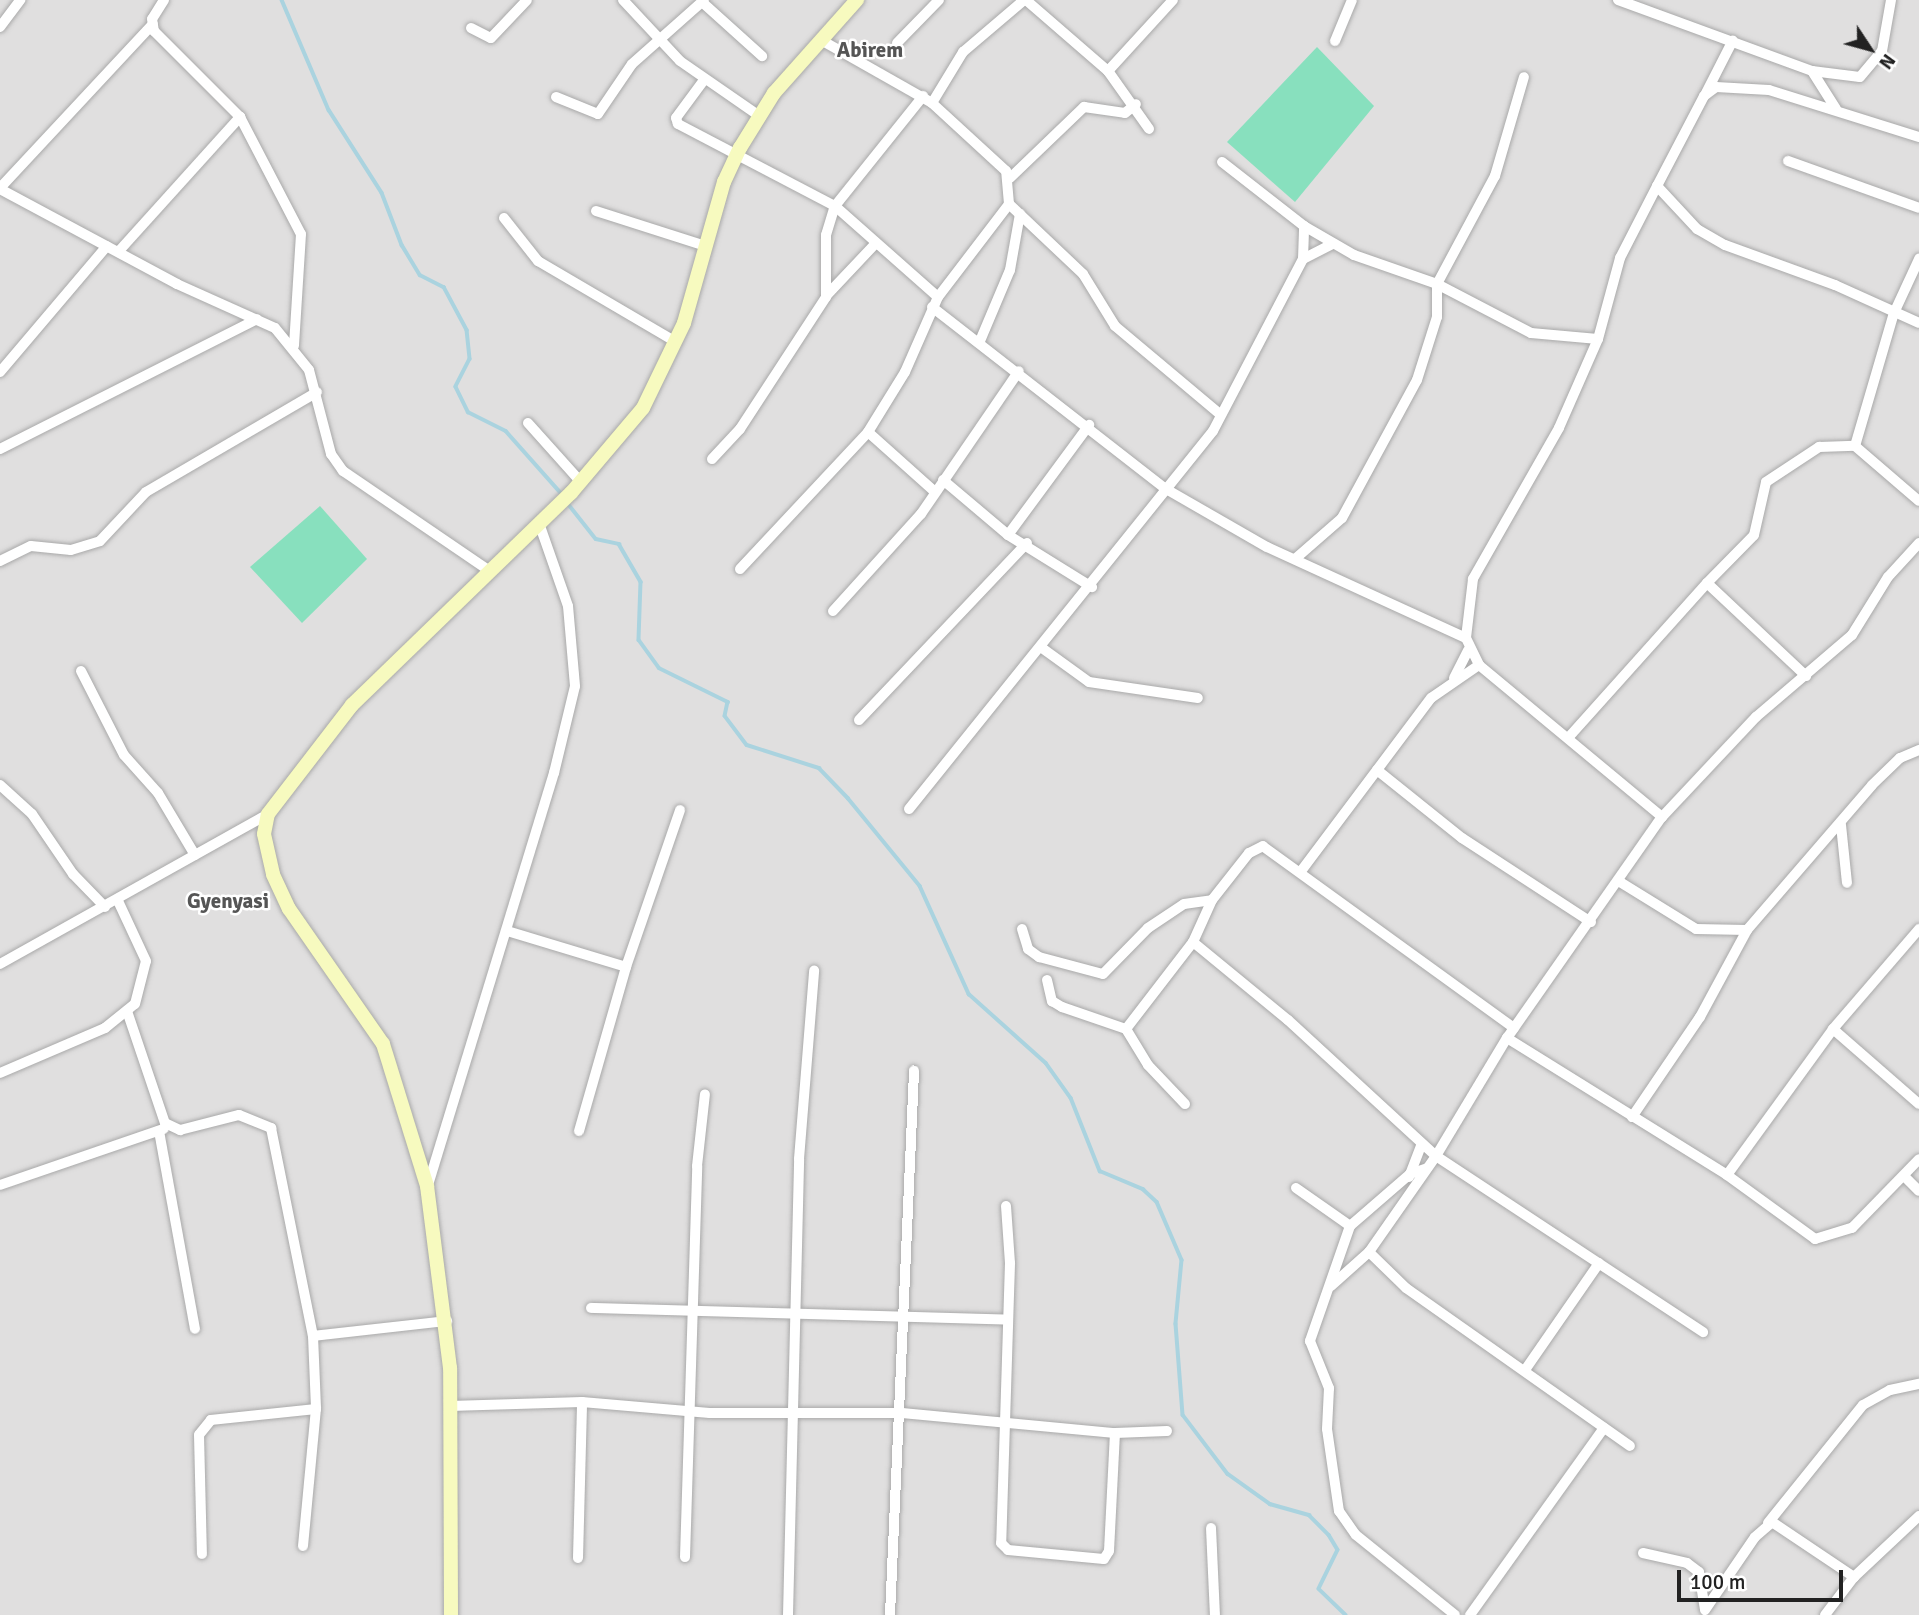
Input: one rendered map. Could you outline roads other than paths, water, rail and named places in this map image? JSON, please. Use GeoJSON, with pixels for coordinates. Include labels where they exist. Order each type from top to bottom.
{"type":"FeatureCollection","features":[{"type":"Feature","properties":{"kind":"street"},"geometry":{"type":"LineString","coordinates":[[0,27],[20,0]]}},
{"type":"Feature","properties":{"kind":"street"},"geometry":{"type":"LineString","coordinates":[[164,0],[153,24],[0,189],[107,246],[257,319],[294,346],[317,392],[331,454],[343,471],[491,572]]}},
{"type":"Feature","properties":{"kind":"street"},"geometry":{"type":"LineString","coordinates":[[471,27],[491,38],[527,0]]}},
{"type":"Feature","properties":{"kind":"street"},"geometry":{"type":"LineString","coordinates":[[624,0],[658,41],[704,80],[758,115]]}},
{"type":"Feature","properties":{"kind":"street"},"geometry":{"type":"LineString","coordinates":[[0,964],[118,901],[268,814],[352,705],[581,482],[643,408],[677,342],[735,158],[758,115],[857,0]]}},
{"type":"Feature","properties":{"kind":"street"},"geometry":{"type":"LineString","coordinates":[[897,43],[939,0]]}},
{"type":"Feature","properties":{"kind":"street"},"geometry":{"type":"LineString","coordinates":[[826,297],[826,235],[835,206],[928,99],[963,52],[1025,0],[1108,71],[1136,104],[1149,129]]}},
{"type":"Feature","properties":{"kind":"street"},"geometry":{"type":"LineString","coordinates":[[1108,71],[1173,0]]}},
{"type":"Feature","properties":{"kind":"street"},"geometry":{"type":"LineString","coordinates":[[1335,41],[1352,0]]}},
{"type":"Feature","properties":{"kind":"street"},"geometry":{"type":"LineString","coordinates":[[1618,0],[1812,71],[1860,78],[1882,51],[1891,0]]}},
{"type":"Feature","properties":{"kind":"street"},"geometry":{"type":"LineString","coordinates":[[556,97],[597,114],[632,64],[703,1],[762,56]]}},
{"type":"Feature","properties":{"kind":"street"},"geometry":{"type":"LineString","coordinates":[[153,24],[173,54],[240,117],[301,234],[294,346]]}},
{"type":"Feature","properties":{"kind":"street"},"geometry":{"type":"LineString","coordinates":[[821,40],[928,99],[1010,178]]}},
{"type":"Feature","properties":{"kind":"street"},"geometry":{"type":"LineString","coordinates":[[1662,817],[1479,665],[1468,650],[1466,638],[1473,579],[1559,428],[1598,339],[1620,258],[1733,40]]}},
{"type":"Feature","properties":{"kind":"street"},"geometry":{"type":"LineString","coordinates":[[1812,71],[1836,109]]}},
{"type":"Feature","properties":{"kind":"street"},"geometry":{"type":"LineString","coordinates":[[1295,559],[1342,518],[1417,380],[1434,332],[1437,284],[1495,176],[1524,77]]}},
{"type":"Feature","properties":{"kind":"street"},"geometry":{"type":"LineString","coordinates":[[704,80],[676,121],[735,158],[835,206],[874,245],[938,297]]}},
{"type":"Feature","properties":{"kind":"street"},"geometry":{"type":"LineString","coordinates":[[1704,96],[1716,87],[1735,85],[1836,109],[1919,137]]}},
{"type":"Feature","properties":{"kind":"street"},"geometry":{"type":"LineString","coordinates":[[740,569],[868,432],[905,372],[938,297],[1009,204],[1010,178],[1084,107],[1125,113],[1136,104]]}},
{"type":"Feature","properties":{"kind":"street"},"geometry":{"type":"LineString","coordinates":[[119,251],[240,117]]}},
{"type":"Feature","properties":{"kind":"street"},"geometry":{"type":"LineString","coordinates":[[1788,161],[1919,208]]}},
{"type":"Feature","properties":{"kind":"street"},"geometry":{"type":"LineString","coordinates":[[1223,162],[1304,226],[1333,244],[1437,284],[1472,307],[1531,332],[1598,339]]}},
{"type":"Feature","properties":{"kind":"street"},"geometry":{"type":"LineString","coordinates":[[1657,186],[1697,229],[1726,245],[1835,285],[1919,323]]}},
{"type":"Feature","properties":{"kind":"street"},"geometry":{"type":"LineString","coordinates":[[1009,204],[1083,274],[1115,326],[1220,414]]}},
{"type":"Feature","properties":{"kind":"street"},"geometry":{"type":"LineString","coordinates":[[596,211],[706,246]]}},
{"type":"Feature","properties":{"kind":"street"},"geometry":{"type":"LineString","coordinates":[[979,341],[1010,270],[1020,214]]}},
{"type":"Feature","properties":{"kind":"street"},"geometry":{"type":"LineString","coordinates":[[504,218],[538,261],[677,342]]}},
{"type":"Feature","properties":{"kind":"street"},"geometry":{"type":"LineString","coordinates":[[909,809],[1092,587],[1220,414],[1303,260],[1304,226]]}},
{"type":"Feature","properties":{"kind":"street"},"geometry":{"type":"LineString","coordinates":[[1303,260],[1333,244]]}},
{"type":"Feature","properties":{"kind":"street"},"geometry":{"type":"LineString","coordinates":[[712,459],[740,429],[826,297],[874,245]]}},
{"type":"Feature","properties":{"kind":"street"},"geometry":{"type":"LineString","coordinates":[[0,372],[107,246]]}},
{"type":"Feature","properties":{"kind":"street"},"geometry":{"type":"LineString","coordinates":[[1855,446],[1894,313],[1919,258]]}},
{"type":"Feature","properties":{"kind":"street"},"geometry":{"type":"LineString","coordinates":[[932,307],[1089,425],[1166,489],[1295,559],[1466,638]]}},
{"type":"Feature","properties":{"kind":"street"},"geometry":{"type":"LineString","coordinates":[[0,449],[257,319]]}},
{"type":"Feature","properties":{"kind":"street"},"geometry":{"type":"LineString","coordinates":[[833,611],[903,536],[1019,371]]}},
{"type":"Feature","properties":{"kind":"street"},"geometry":{"type":"LineString","coordinates":[[0,561],[31,546],[71,550],[100,541],[146,492],[317,392]]}},
{"type":"Feature","properties":{"kind":"street"},"geometry":{"type":"LineString","coordinates":[[528,423],[581,482]]}},
{"type":"Feature","properties":{"kind":"street"},"geometry":{"type":"LineString","coordinates":[[1008,535],[1089,425]]}},
{"type":"Feature","properties":{"kind":"street"},"geometry":{"type":"LineString","coordinates":[[868,432],[935,492]]}},
{"type":"Feature","properties":{"kind":"street"},"geometry":{"type":"LineString","coordinates":[[1568,738],[1707,583],[1754,536],[1757,503],[1766,482],[1819,447],[1855,446],[1919,501]]}},
{"type":"Feature","properties":{"kind":"street"},"geometry":{"type":"LineString","coordinates":[[943,480],[1008,535],[1027,543],[1092,587]]}},
{"type":"Feature","properties":{"kind":"street"},"geometry":{"type":"LineString","coordinates":[[427,1186],[507,931],[575,686],[568,606],[539,523]]}},
{"type":"Feature","properties":{"kind":"street"},"geometry":{"type":"LineString","coordinates":[[859,720],[1027,543]]}},
{"type":"Feature","properties":{"kind":"street"},"geometry":{"type":"LineString","coordinates":[[1331,1286],[1369,1252],[1436,1156],[1507,1038],[1620,882],[1662,817],[1756,717],[1852,635],[1888,577],[1919,543]]}},
{"type":"Feature","properties":{"kind":"street"},"geometry":{"type":"LineString","coordinates":[[1707,583],[1806,676]]}},
{"type":"Feature","properties":{"kind":"street"},"geometry":{"type":"LineString","coordinates":[[1042,648],[1089,682],[1198,698]]}},
{"type":"Feature","properties":{"kind":"street"},"geometry":{"type":"LineString","coordinates":[[1454,679],[1468,650]]}},
{"type":"Feature","properties":{"kind":"street"},"geometry":{"type":"LineString","coordinates":[[1301,871],[1431,698],[1454,679],[1479,665]]}},
{"type":"Feature","properties":{"kind":"street"},"geometry":{"type":"LineString","coordinates":[[81,671],[124,755],[158,793],[195,855]]}},
{"type":"Feature","properties":{"kind":"street"},"geometry":{"type":"LineString","coordinates":[[1632,1117],[1700,1017],[1747,930],[1900,758],[1919,750]]}},
{"type":"Feature","properties":{"kind":"street"},"geometry":{"type":"LineString","coordinates":[[1377,770],[1462,838],[1591,922]]}},
{"type":"Feature","properties":{"kind":"street"},"geometry":{"type":"LineString","coordinates":[[0,785],[32,814],[73,874],[105,907]]}},
{"type":"Feature","properties":{"kind":"street"},"geometry":{"type":"LineString","coordinates":[[579,1131],[626,967],[680,810]]}},
{"type":"Feature","properties":{"kind":"street"},"geometry":{"type":"LineString","coordinates":[[268,814],[264,834],[272,874],[289,909],[383,1044],[427,1186],[447,1321],[451,1615]]}},
{"type":"Feature","properties":{"kind":"street"},"geometry":{"type":"LineString","coordinates":[[1841,825],[1847,883]]}},
{"type":"Feature","properties":{"kind":"street"},"geometry":{"type":"LineString","coordinates":[[1126,1029],[1193,942],[1212,900],[1257,848],[1268,849],[1301,871],[1514,1028]]}},
{"type":"Feature","properties":{"kind":"street"},"geometry":{"type":"LineString","coordinates":[[1620,882],[1696,929],[1747,930]]}},
{"type":"Feature","properties":{"kind":"street"},"geometry":{"type":"LineString","coordinates":[[1023,929],[1028,949],[1039,957],[1103,974],[1157,922],[1195,900],[1212,900]]}},
{"type":"Feature","properties":{"kind":"street"},"geometry":{"type":"LineString","coordinates":[[0,1073],[97,1032],[127,1012],[141,993],[146,961],[118,901]]}},
{"type":"Feature","properties":{"kind":"street"},"geometry":{"type":"LineString","coordinates":[[1727,1175],[1833,1029],[1919,929]]}},
{"type":"Feature","properties":{"kind":"street"},"geometry":{"type":"LineString","coordinates":[[507,931],[626,967]]}},
{"type":"Feature","properties":{"kind":"street"},"geometry":{"type":"LineString","coordinates":[[1193,942],[1288,1020],[1421,1145],[1703,1332]]}},
{"type":"Feature","properties":{"kind":"street"},"geometry":{"type":"LineString","coordinates":[[789,1615],[801,1115],[814,971]]}},
{"type":"Feature","properties":{"kind":"street"},"geometry":{"type":"LineString","coordinates":[[1047,980],[1052,1001],[1126,1029],[1148,1065],[1185,1104]]}},
{"type":"Feature","properties":{"kind":"street"},"geometry":{"type":"LineString","coordinates":[[127,1012],[158,1114],[172,1127],[180,1130],[239,1115],[271,1128],[313,1336],[316,1409],[303,1546]]}},
{"type":"Feature","properties":{"kind":"street"},"geometry":{"type":"LineString","coordinates":[[1833,1029],[1919,1104]]}},
{"type":"Feature","properties":{"kind":"street"},"geometry":{"type":"LineString","coordinates":[[1507,1038],[1727,1175],[1815,1239],[1852,1228],[1919,1159]]}},
{"type":"Feature","properties":{"kind":"street"},"geometry":{"type":"LineString","coordinates":[[890,1615],[902,1413],[914,1071]]}},
{"type":"Feature","properties":{"kind":"street"},"geometry":{"type":"LineString","coordinates":[[685,1557],[697,1166],[705,1094]]}},
{"type":"Feature","properties":{"kind":"street"},"geometry":{"type":"LineString","coordinates":[[0,1185],[172,1127]]}},
{"type":"Feature","properties":{"kind":"street"},"geometry":{"type":"LineString","coordinates":[[159,1131],[195,1329]]}},
{"type":"Feature","properties":{"kind":"street"},"geometry":{"type":"LineString","coordinates":[[1407,1198],[1410,1174],[1421,1145]]}},
{"type":"Feature","properties":{"kind":"street"},"geometry":{"type":"LineString","coordinates":[[1427,1168],[1410,1174],[1350,1226],[1331,1286],[1314,1319],[1310,1341],[1329,1388],[1327,1429],[1339,1511],[1356,1535],[1455,1615]]}},
{"type":"Feature","properties":{"kind":"street"},"geometry":{"type":"LineString","coordinates":[[1904,1176],[1919,1191]]}},
{"type":"Feature","properties":{"kind":"street"},"geometry":{"type":"LineString","coordinates":[[1296,1188],[1350,1226]]}},
{"type":"Feature","properties":{"kind":"street"},"geometry":{"type":"LineString","coordinates":[[1006,1206],[1009,1320],[1002,1419],[1001,1543],[1016,1553],[1104,1559],[1110,1551],[1115,1433]]}},
{"type":"Feature","properties":{"kind":"street"},"geometry":{"type":"LineString","coordinates":[[1369,1252],[1406,1288],[1630,1446]]}},
{"type":"Feature","properties":{"kind":"street"},"geometry":{"type":"LineString","coordinates":[[1525,1370],[1599,1263]]}},
{"type":"Feature","properties":{"kind":"street"},"geometry":{"type":"LineString","coordinates":[[591,1308],[797,1310],[1009,1320]]}},
{"type":"Feature","properties":{"kind":"street"},"geometry":{"type":"LineString","coordinates":[[313,1336],[447,1321]]}},
{"type":"Feature","properties":{"kind":"street"},"geometry":{"type":"LineString","coordinates":[[1704,1612],[1768,1523],[1863,1405],[1890,1390],[1919,1384]]}},
{"type":"Feature","properties":{"kind":"street"},"geometry":{"type":"LineString","coordinates":[[450,1406],[582,1402],[689,1411],[902,1413],[1002,1419],[1115,1433],[1167,1431]]}},
{"type":"Feature","properties":{"kind":"street"},"geometry":{"type":"LineString","coordinates":[[578,1558],[582,1402]]}},
{"type":"Feature","properties":{"kind":"street"},"geometry":{"type":"LineString","coordinates":[[202,1554],[196,1451],[204,1427],[211,1420],[316,1409]]}},
{"type":"Feature","properties":{"kind":"street"},"geometry":{"type":"LineString","coordinates":[[1470,1615],[1604,1428]]}},
{"type":"Feature","properties":{"kind":"street"},"geometry":{"type":"LineString","coordinates":[[1825,1615],[1854,1577],[1919,1516]]}},
{"type":"Feature","properties":{"kind":"street"},"geometry":{"type":"LineString","coordinates":[[1768,1523],[1854,1577]]}},
{"type":"Feature","properties":{"kind":"street"},"geometry":{"type":"LineString","coordinates":[[1211,1528],[1215,1615]]}},
{"type":"Feature","properties":{"kind":"street"},"geometry":{"type":"LineString","coordinates":[[1643,1553],[1699,1572],[1704,1612]]}},
{"type":"Feature","properties":{"kind":"waterway"},"geometry":{"type":"LineString","coordinates":[[282,0],[329,110],[382,193],[402,245],[420,275],[444,287],[467,330],[470,359],[456,387],[468,412],[506,431],[562,494]]}},
{"type":"Feature","properties":{"kind":"waterway"},"geometry":{"type":"LineString","coordinates":[[566,501],[596,539],[619,544],[641,582],[639,640],[659,668],[728,702],[725,716],[747,745],[819,768],[848,798],[920,886],[969,994],[1046,1063],[1071,1098],[1100,1171],[1143,1189],[1157,1202],[1182,1260],[1176,1324],[1183,1415],[1228,1474],[1270,1504],[1309,1515],[1329,1535],[1338,1550],[1319,1589],[1346,1615]]}},
{"type":"Feature","properties":{"kind":"district","name":"Abirem"},"geometry":{"type":"Point","coordinates":[870,50]}},
{"type":"Feature","properties":{"kind":"district","name":"Gyenyasi"},"geometry":{"type":"Point","coordinates":[228,901]}}]}
